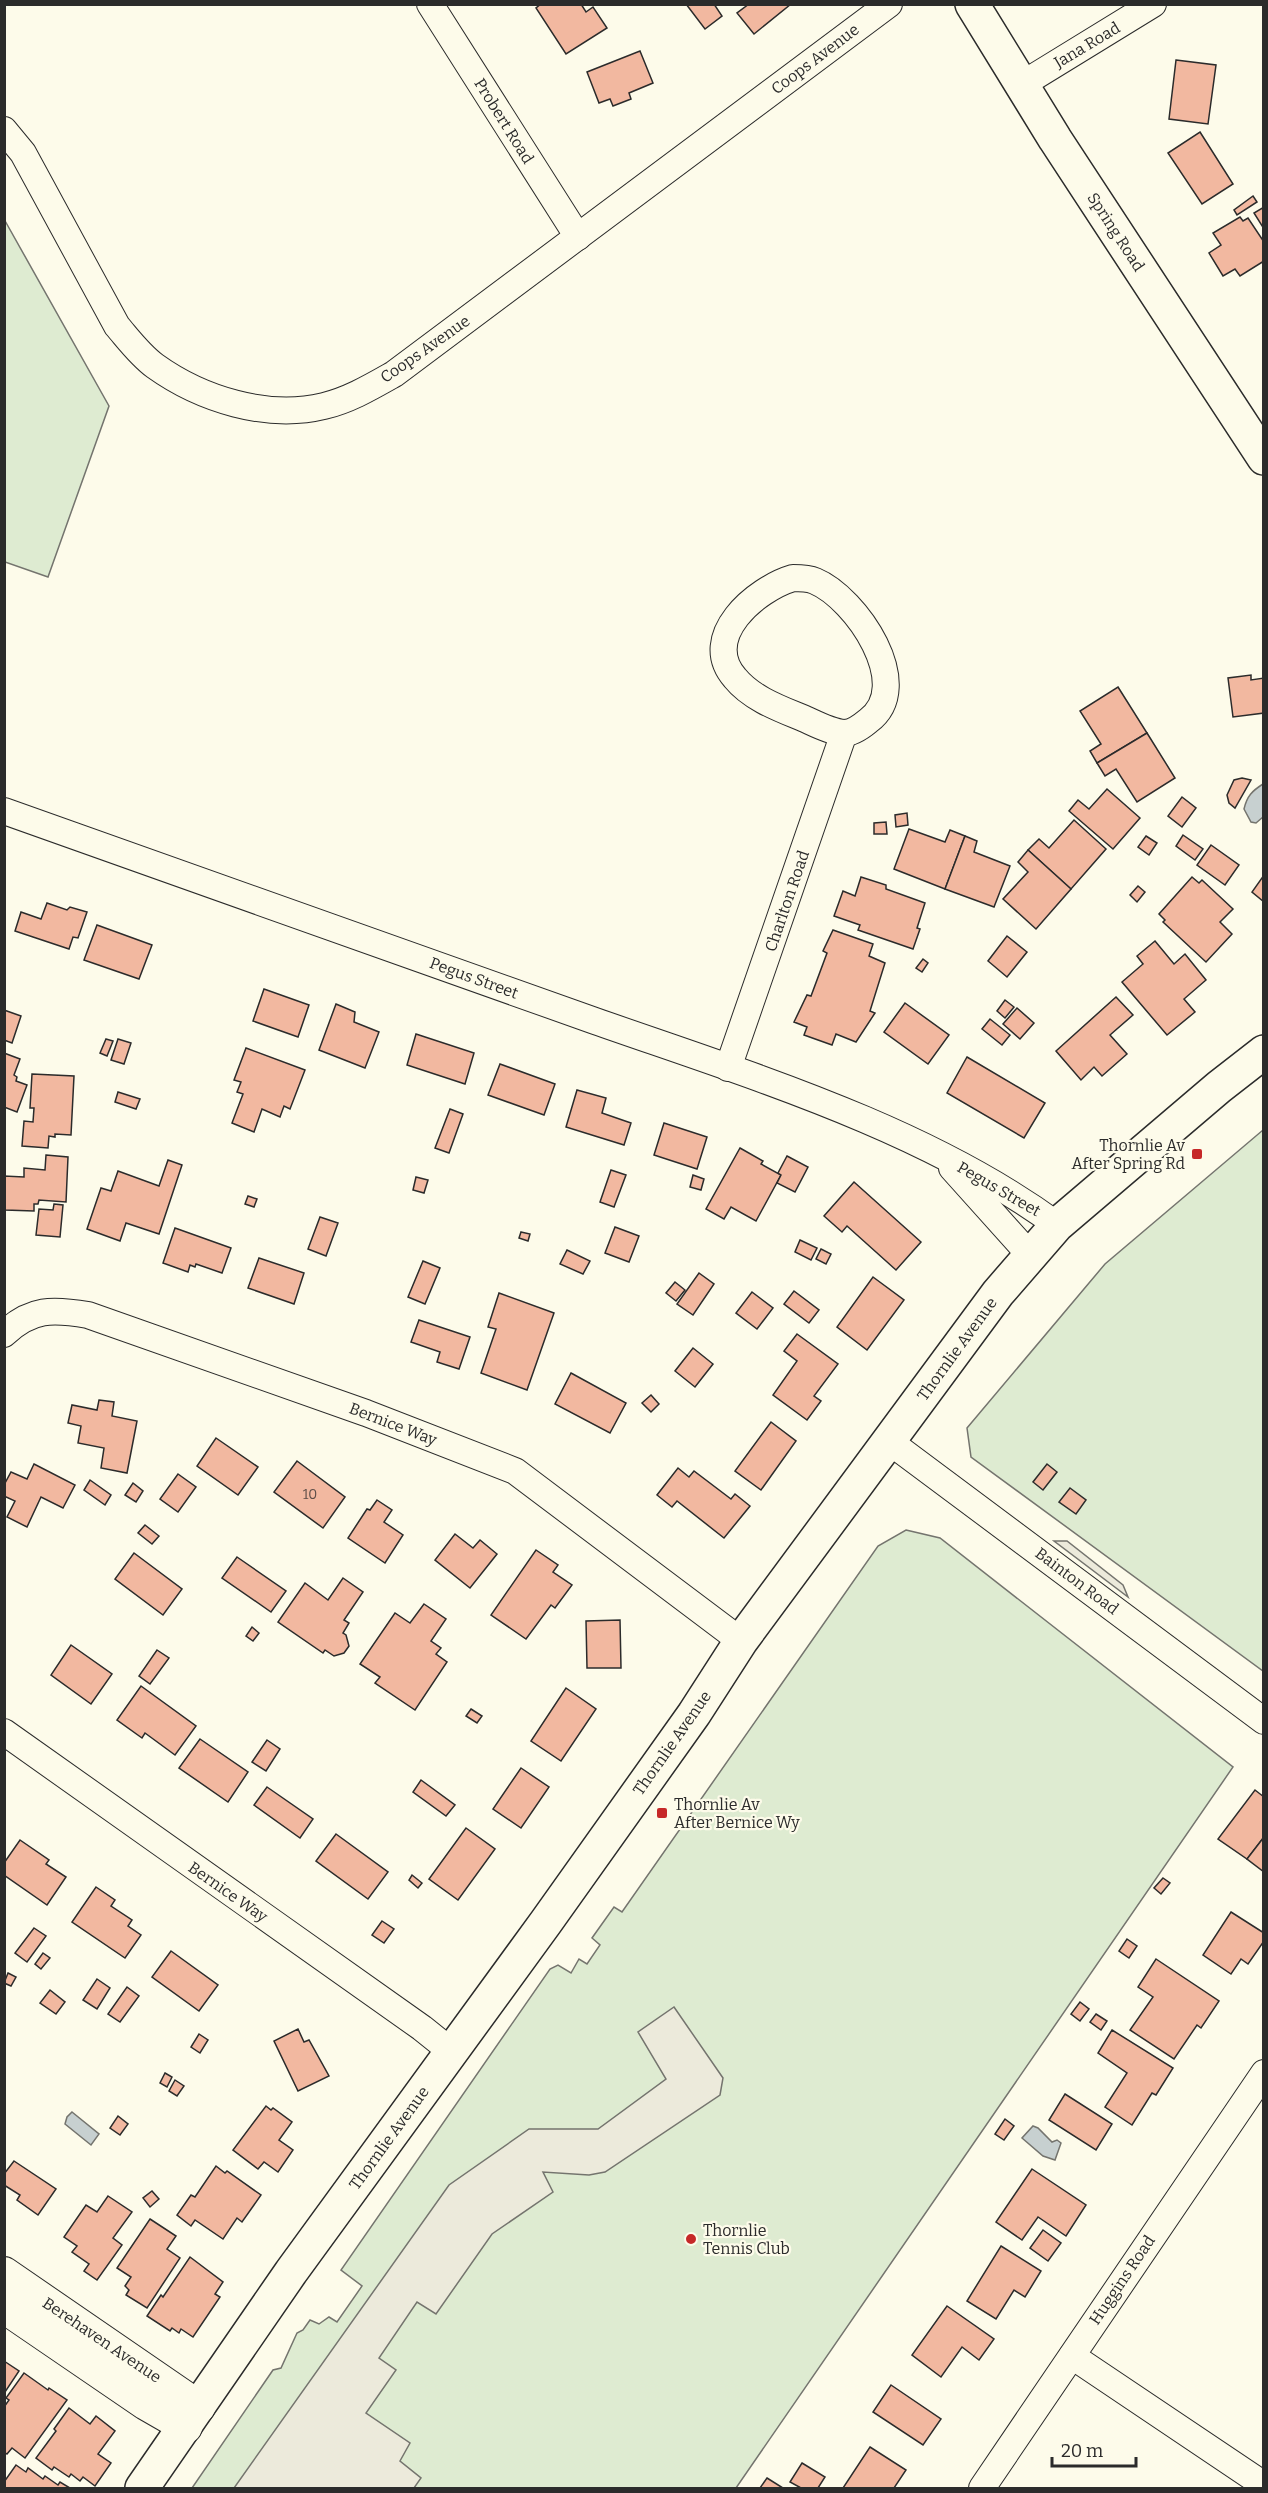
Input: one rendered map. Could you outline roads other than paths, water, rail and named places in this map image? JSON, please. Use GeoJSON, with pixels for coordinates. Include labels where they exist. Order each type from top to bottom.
{"type":"FeatureCollection","features":[{"type":"Feature","properties":{"kind":"main road","name":"Spring Road"},"geometry":{"type":"LineString","coordinates":[[972,4],[1021,85],[1263,458]]}},
{"type":"Feature","properties":{"kind":"main road","name":"Thornlie Avenue"},"geometry":{"type":"LineString","coordinates":[[142,2488],[291,2272],[694,1714],[741,1641],[998,1293],[1058,1225],[1210,1094],[1263,1052]]}},
{"type":"Feature","properties":{"kind":"street","name":"Probert Road"},"geometry":{"type":"LineString","coordinates":[[430,4],[579,237]]}},
{"type":"Feature","properties":{"kind":"street","name":"Coops Avenue"},"geometry":{"type":"LineString","coordinates":[[4,130],[22,153],[117,326],[138,351],[155,366],[192,388],[225,400],[259,408],[288,411],[348,399],[394,374],[889,4]]}},
{"type":"Feature","properties":{"kind":"street","name":"Jana Road"},"geometry":{"type":"LineString","coordinates":[[1021,85],[1153,4]]}},
{"type":"Feature","properties":{"kind":"street"},"geometry":{"type":"LineString","coordinates":[[793,578],[805,578],[840,597],[851,608],[882,662],[886,685],[882,705],[875,717],[844,733],[819,725],[755,696],[742,686],[728,666],[725,643],[735,620],[745,605],[779,582],[793,578]]}},
{"type":"Feature","properties":{"kind":"street","name":"Charlton Road"},"geometry":{"type":"LineString","coordinates":[[728,1068],[844,733]]}},
{"type":"Feature","properties":{"kind":"street","name":"Pegus Street"},"geometry":{"type":"LineString","coordinates":[[4,811],[728,1068],[893,1131],[940,1154],[1026,1202],[1058,1225]]}},
{"type":"Feature","properties":{"kind":"street","name":"Pegus Street"},"geometry":{"type":"LineString","coordinates":[[940,1154],[1030,1255]]}},
{"type":"Feature","properties":{"kind":"street","name":"Bernice Way"},"geometry":{"type":"LineString","coordinates":[[4,1334],[21,1319],[45,1311],[61,1310],[88,1315],[366,1413],[515,1471],[741,1641]]}},
{"type":"Feature","properties":{"kind":"street","name":"Bainton Road"},"geometry":{"type":"LineString","coordinates":[[890,1442],[1263,1720]]}},
{"type":"Feature","properties":{"kind":"street","name":"Bernice Way"},"geometry":{"type":"LineString","coordinates":[[4,1732],[422,2028],[452,2052]]}},
{"type":"Feature","properties":{"kind":"street","name":"Huggins Road"},"geometry":{"type":"LineString","coordinates":[[982,2488],[1263,2073]]}},
{"type":"Feature","properties":{"kind":"street","name":"Berehaven Avenue"},"geometry":{"type":"LineString","coordinates":[[4,2273],[193,2417]]}},
{"type":"Feature","properties":{"kind":"street","name":"Berehaven Avenue"},"geometry":{"type":"LineString","coordinates":[[4,2307],[146,2404],[193,2417]]}},
{"type":"Feature","properties":{"kind":"street"},"geometry":{"type":"LineString","coordinates":[[1072,2356],[1263,2485]]}},
{"type":"Feature","properties":{"kind":"place","name":"Thornlie Av After Spring Rd"},"geometry":{"type":"Point","coordinates":[1197,1154]}},
{"type":"Feature","properties":{"kind":"place","name":"Thornlie Av After Bernice Wy"},"geometry":{"type":"Point","coordinates":[662,1813]}},
{"type":"Feature","properties":{"kind":"place","name":"Thornlie Tennis Club"},"geometry":{"type":"Point","coordinates":[691,2239]}}]}
